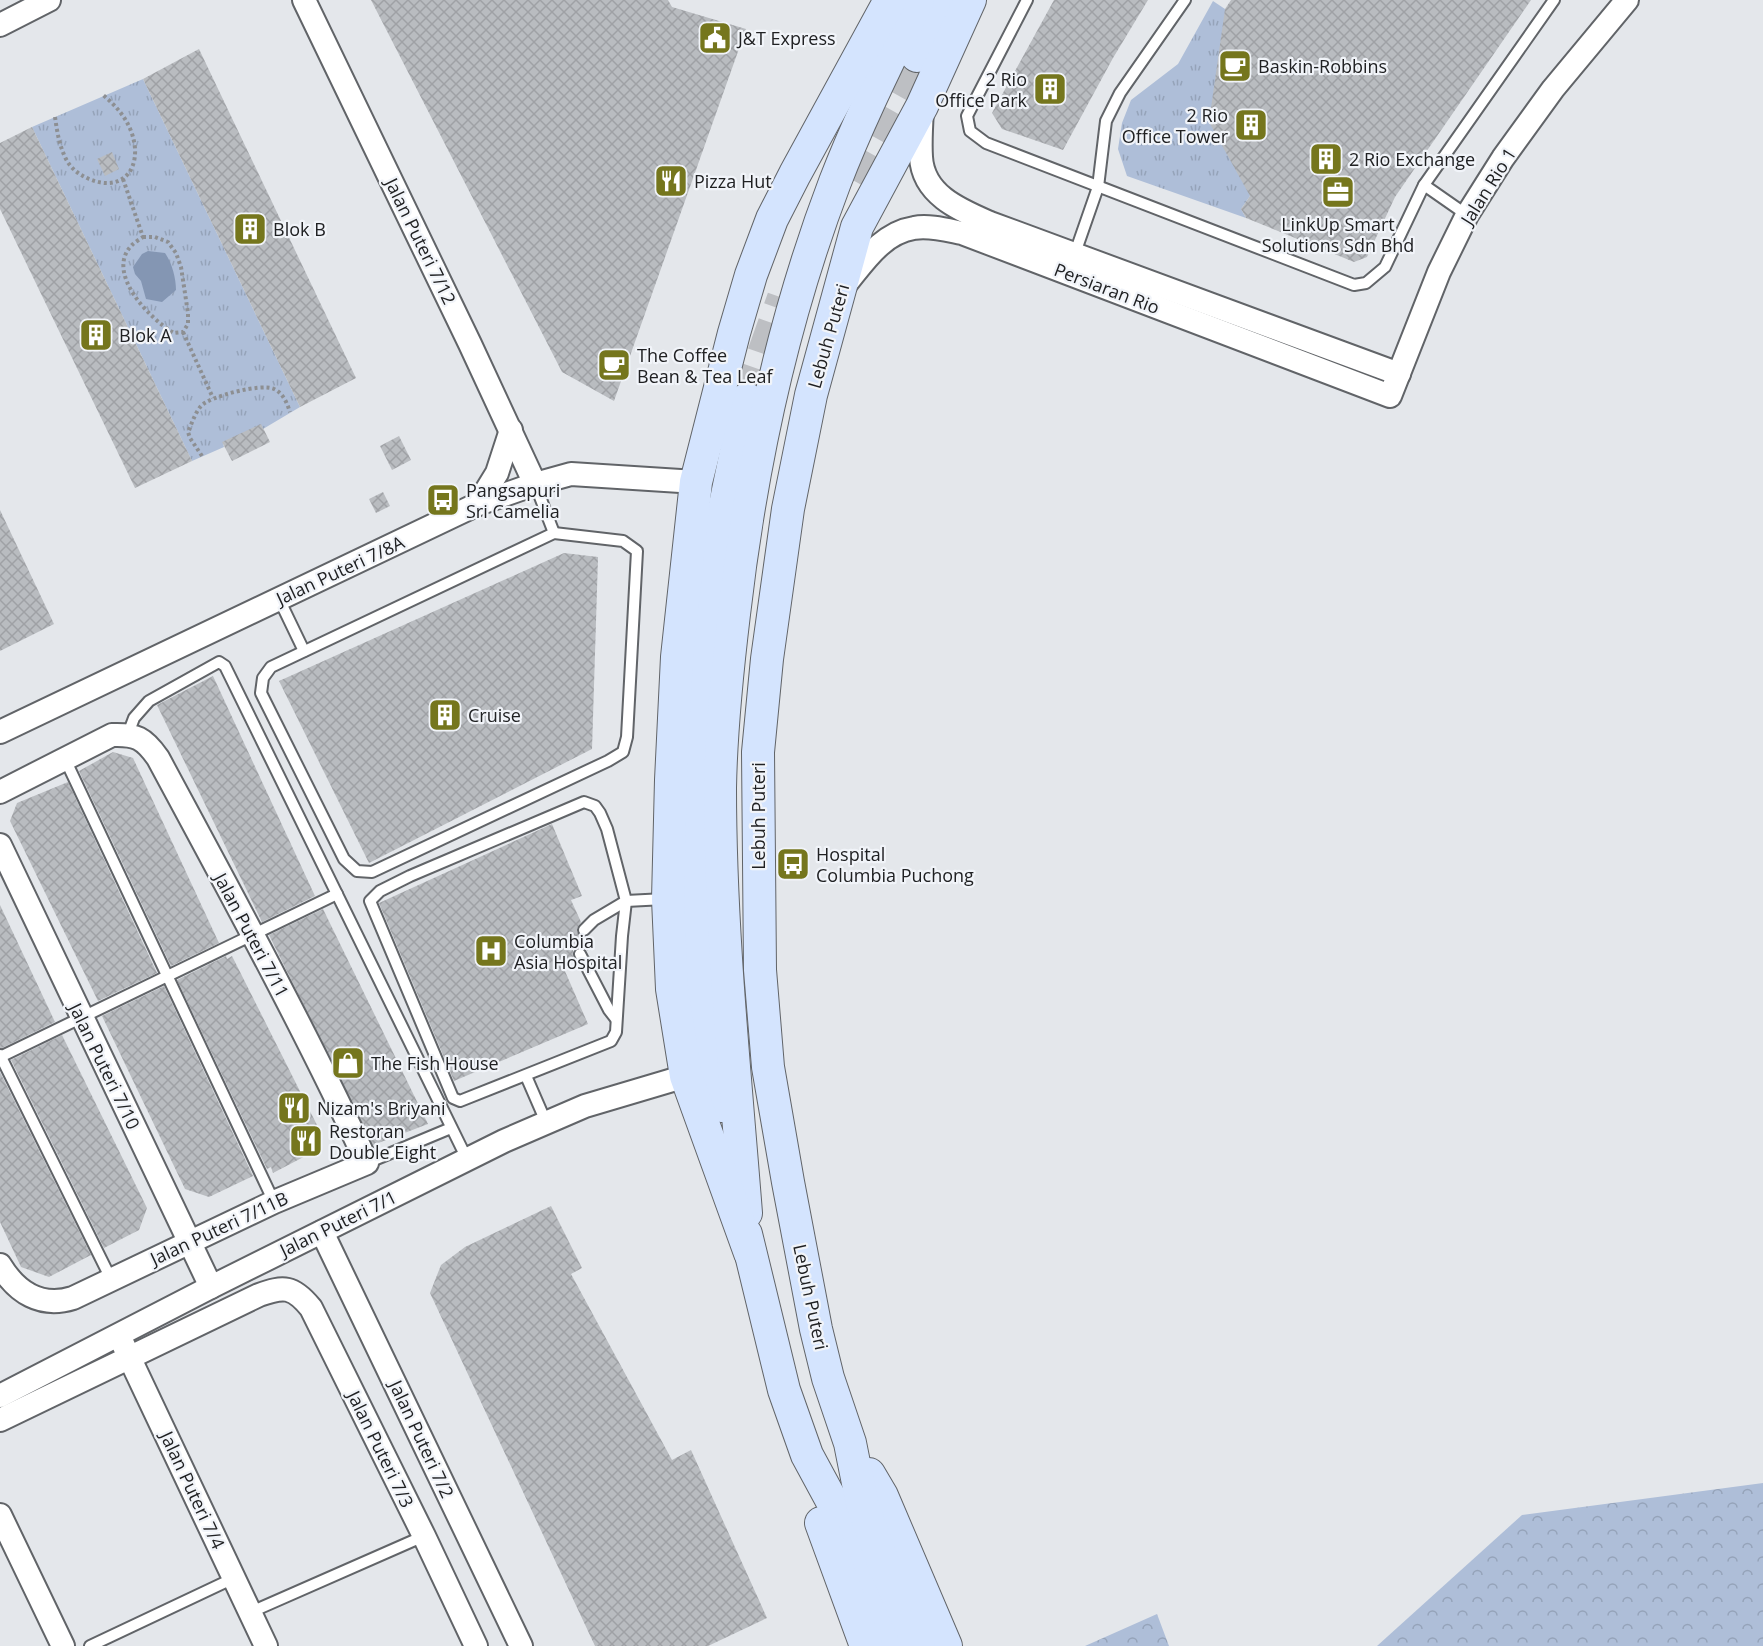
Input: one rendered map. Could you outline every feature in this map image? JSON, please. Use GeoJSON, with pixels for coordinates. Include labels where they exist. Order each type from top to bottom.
{"type":"FeatureCollection","features":[{"type":"Feature","properties":{"kind":"main road"},"geometry":{"type":"LineString","coordinates":[[750,1253],[686,1076],[672,989],[668,899],[671,780],[677,657],[696,482],[734,333],[751,275],[772,219],[890,0]]}},
{"type":"Feature","properties":{"kind":"main road"},"geometry":{"type":"LineString","coordinates":[[750,1253],[722,904],[720,786],[726,682],[741,556],[778,360],[809,260],[835,183],[863,114],[918,0]]}},
{"type":"Feature","properties":{"kind":"main road"},"geometry":{"type":"LineString","coordinates":[[917,56],[947,0]]}},
{"type":"Feature","properties":{"kind":"main road","name":"Lebuh Puteri"},"geometry":{"type":"LineString","coordinates":[[920,1646],[862,1503],[850,1443],[828,1378],[816,1329],[768,1067],[760,970],[758,752],[767,659],[788,509],[811,395],[857,227],[922,106],[970,0]]}},
{"type":"Feature","properties":{"kind":"main road"},"geometry":{"type":"LineString","coordinates":[[747,399],[720,529],[703,670],[695,788],[695,899],[703,1016],[750,1253],[784,1390],[807,1455],[822,1527],[866,1646]]}},
{"type":"Feature","properties":{"kind":"main road"},"geometry":{"type":"LineString","coordinates":[[850,1443],[882,1496],[946,1646]]}},
{"type":"Feature","properties":{"kind":"main road"},"geometry":{"type":"LineString","coordinates":[[807,1455],[840,1516],[893,1646]]}},
{"type":"Feature","properties":{"kind":"street"},"geometry":{"type":"LineString","coordinates":[[0,25],[49,0]]}},
{"type":"Feature","properties":{"kind":"street","name":"Jalan Puteri 7/12"},"geometry":{"type":"LineString","coordinates":[[304,0],[535,484]]}},
{"type":"Feature","properties":{"kind":"street","name":"Jalan Rio 1"},"geometry":{"type":"LineString","coordinates":[[1390,396],[1439,272],[1467,215],[1503,158],[1619,5]]}},
{"type":"Feature","properties":{"kind":"street","name":"Persiaran Rio"},"geometry":{"type":"LineString","coordinates":[[922,106],[921,159],[927,179],[940,197],[959,209],[1071,264],[1390,396]]}},
{"type":"Feature","properties":{"kind":"street","name":"Persiaran Rio"},"geometry":{"type":"LineString","coordinates":[[841,291],[875,248],[896,235],[914,228],[938,229],[962,233],[1071,264],[1399,374]]}},
{"type":"Feature","properties":{"kind":"street"},"geometry":{"type":"LineString","coordinates":[[478,504],[497,473],[511,430],[546,464],[571,474]]}},
{"type":"Feature","properties":{"kind":"street","name":"Jalan Puteri 7/8A"},"geometry":{"type":"LineString","coordinates":[[0,732],[478,504],[571,474],[696,482]]}},
{"type":"Feature","properties":{"kind":"street"},"geometry":{"type":"LineString","coordinates":[[0,792],[65,759],[120,735]]}},
{"type":"Feature","properties":{"kind":"street","name":"Jalan Puteri 7/11"},"geometry":{"type":"LineString","coordinates":[[120,735],[139,737],[149,745],[158,758],[253,935],[368,1163]]}},
{"type":"Feature","properties":{"kind":"street","name":"Jalan Puteri 7/10"},"geometry":{"type":"LineString","coordinates":[[0,845],[211,1287]]}},
{"type":"Feature","properties":{"kind":"street","name":"Jalan Puteri 7/1"},"geometry":{"type":"LineString","coordinates":[[0,1395],[467,1159],[546,1122],[585,1106],[686,1076]]}},
{"type":"Feature","properties":{"kind":"street","name":"Jalan Puteri 7/11B"},"geometry":{"type":"LineString","coordinates":[[0,1266],[10,1280],[34,1298],[47,1302],[60,1302],[73,1298],[274,1202],[368,1163]]}},
{"type":"Feature","properties":{"kind":"street","name":"Jalan Puteri 7/2"},"geometry":{"type":"LineString","coordinates":[[322,1232],[521,1646]]}},
{"type":"Feature","properties":{"kind":"street","name":"Jalan Puteri 7/3"},"geometry":{"type":"LineString","coordinates":[[130,1357],[258,1295],[288,1288],[301,1296],[311,1308],[476,1646]]}},
{"type":"Feature","properties":{"kind":"street","name":"Jalan Puteri 7/4"},"geometry":{"type":"LineString","coordinates":[[119,1335],[267,1646]]}},
{"type":"Feature","properties":{"kind":"street"},"geometry":{"type":"LineString","coordinates":[[0,1420],[130,1357]]}},
{"type":"Feature","properties":{"kind":"street"},"geometry":{"type":"LineString","coordinates":[[0,1515],[63,1646]]}},
{"type":"Feature","properties":{"kind":"street"},"geometry":{"type":"LineString","coordinates":[[424,1536],[459,1518]]}},
{"type":"Feature","properties":{"kind":"lane"},"geometry":{"type":"LineString","coordinates":[[1027,0],[967,116],[970,131],[986,143],[1354,285],[1366,283],[1385,267],[1424,185],[1554,0]]}},
{"type":"Feature","properties":{"kind":"lane"},"geometry":{"type":"LineString","coordinates":[[1071,264],[1098,187],[1106,120],[1120,93],[1185,0]]}},
{"type":"Feature","properties":{"kind":"lane"},"geometry":{"type":"LineString","coordinates":[[1424,185],[1467,215]]}},
{"type":"Feature","properties":{"kind":"lane"},"geometry":{"type":"LineString","coordinates":[[535,484],[554,532]]}},
{"type":"Feature","properties":{"kind":"lane"},"geometry":{"type":"LineString","coordinates":[[554,532],[623,541],[637,551],[627,737],[623,752],[372,872],[357,871],[344,859],[261,693],[263,678],[271,667],[554,532]]}},
{"type":"Feature","properties":{"kind":"lane"},"geometry":{"type":"LineString","coordinates":[[279,599],[304,651]]}},
{"type":"Feature","properties":{"kind":"lane"},"geometry":{"type":"LineString","coordinates":[[120,735],[148,701],[219,662],[225,666],[467,1159]]}},
{"type":"Feature","properties":{"kind":"lane"},"geometry":{"type":"LineString","coordinates":[[65,759],[274,1202]]}},
{"type":"Feature","properties":{"kind":"lane"},"geometry":{"type":"LineString","coordinates":[[584,802],[595,806],[600,813],[626,901],[615,1032],[611,1041],[460,1101],[453,1098],[370,901],[380,891],[410,876],[584,802]]}},
{"type":"Feature","properties":{"kind":"lane"},"geometry":{"type":"LineString","coordinates":[[111,1279],[0,1056],[337,894]]}},
{"type":"Feature","properties":{"kind":"lane"},"geometry":{"type":"LineString","coordinates":[[584,930],[594,920],[626,901],[668,899]]}},
{"type":"Feature","properties":{"kind":"lane"},"geometry":{"type":"LineString","coordinates":[[580,954],[616,1019]]}},
{"type":"Feature","properties":{"kind":"lane"},"geometry":{"type":"LineString","coordinates":[[526,1076],[546,1122]]}},
{"type":"Feature","properties":{"kind":"lane"},"geometry":{"type":"LineString","coordinates":[[368,1163],[451,1128]]}},
{"type":"Feature","properties":{"kind":"lane"},"geometry":{"type":"LineString","coordinates":[[251,1612],[424,1536]]}},
{"type":"Feature","properties":{"kind":"lane"},"geometry":{"type":"LineString","coordinates":[[90,1646],[234,1578]]}},
{"type":"Feature","properties":{"kind":"path"},"geometry":{"type":"LineString","coordinates":[[55,117],[58,140],[66,159],[78,174],[95,181],[112,184],[123,179],[131,171],[135,147],[132,133],[124,116],[103,95]]}},
{"type":"Feature","properties":{"kind":"path"},"geometry":{"type":"LineString","coordinates":[[123,179],[143,237]]}},
{"type":"Feature","properties":{"kind":"path"},"geometry":{"type":"LineString","coordinates":[[143,237],[154,237],[168,242],[176,253],[181,267],[188,313],[188,324],[183,332],[174,333],[164,327],[139,302],[124,276],[125,258],[130,246],[143,237]]}},
{"type":"Feature","properties":{"kind":"path"},"geometry":{"type":"LineString","coordinates":[[183,332],[213,398]]}},
{"type":"Feature","properties":{"kind":"path"},"geometry":{"type":"LineString","coordinates":[[202,456],[188,432],[202,405],[213,398],[259,387],[272,388],[280,393],[290,412]]}},
{"type":"Feature","properties":{"kind":"green space"},"geometry":{"type":"Polygon","coordinates":[[[1213,1],[1225,9],[1250,196],[1241,209],[1246,218],[1127,176],[1118,149],[1122,123],[1131,100],[1178,64],[1213,1]]]}},
{"type":"Feature","properties":{"kind":"green space"},"geometry":{"type":"Polygon","coordinates":[[[143,79],[300,407],[263,429],[223,443],[224,447],[192,461],[32,127],[143,79]]]}},
{"type":"Feature","properties":{"kind":"green space"},"geometry":{"type":"Polygon","coordinates":[[[1763,1483],[1763,1646],[1377,1646],[1522,1515],[1763,1483]]]}},
{"type":"Feature","properties":{"kind":"green space"},"geometry":{"type":"Polygon","coordinates":[[[1157,1614],[1169,1646],[1085,1646],[1157,1614]]]}},
{"type":"Feature","properties":{"kind":"shaded area"},"geometry":{"type":"Polygon","coordinates":[[[148,251],[165,253],[173,271],[176,290],[162,302],[146,299],[141,281],[133,267],[142,254],[148,251]]]}},
{"type":"Feature","properties":{"kind":"building"},"geometry":{"type":"Polygon","coordinates":[[[371,0],[668,0],[672,7],[746,29],[614,401],[562,372],[371,0]]]}},
{"type":"Feature","properties":{"kind":"building","name":"2 Rio Office Park"},"geometry":{"type":"Polygon","coordinates":[[[1054,0],[1148,0],[1113,58],[1063,150],[1002,129],[992,113],[1054,0]]]}},
{"type":"Feature","properties":{"kind":"building","name":"2 Rio Exchange"},"geometry":{"type":"Polygon","coordinates":[[[1231,0],[1531,0],[1395,197],[1367,257],[1354,262],[1246,218],[1241,209],[1250,196],[1209,122],[1225,9],[1231,0]]]}},
{"type":"Feature","properties":{"kind":"building","name":"Blok B"},"geometry":{"type":"Polygon","coordinates":[[[199,49],[356,378],[300,407],[143,79],[199,49]]]}},
{"type":"Feature","properties":{"kind":"building","name":"Blok A"},"geometry":{"type":"Polygon","coordinates":[[[32,127],[192,461],[135,488],[0,209],[0,143],[32,127]]]}},
{"type":"Feature","properties":{"kind":"building"},"geometry":{"type":"Polygon","coordinates":[[[112,152],[119,169],[105,176],[97,159],[112,152]]]}},
{"type":"Feature","properties":{"kind":"building"},"geometry":{"type":"Polygon","coordinates":[[[261,424],[270,442],[232,461],[222,442],[261,424]]]}},
{"type":"Feature","properties":{"kind":"building"},"geometry":{"type":"Polygon","coordinates":[[[399,436],[411,460],[392,470],[380,446],[399,436]]]}},
{"type":"Feature","properties":{"kind":"building"},"geometry":{"type":"Polygon","coordinates":[[[383,492],[390,506],[376,513],[369,499],[383,492]]]}},
{"type":"Feature","properties":{"kind":"building"},"geometry":{"type":"Polygon","coordinates":[[[0,510],[54,624],[0,651],[0,510]]]}},
{"type":"Feature","properties":{"kind":"building","name":"Cruise"},"geometry":{"type":"Polygon","coordinates":[[[564,553],[598,557],[592,749],[369,863],[279,681],[564,553]]]}},
{"type":"Feature","properties":{"kind":"building"},"geometry":{"type":"Polygon","coordinates":[[[213,676],[315,896],[262,922],[157,705],[213,676]]]}},
{"type":"Feature","properties":{"kind":"building"},"geometry":{"type":"Polygon","coordinates":[[[113,752],[133,758],[219,943],[171,966],[79,771],[113,752]]]}},
{"type":"Feature","properties":{"kind":"building"},"geometry":{"type":"Polygon","coordinates":[[[68,782],[157,973],[98,1001],[10,821],[17,803],[68,782]]]}},
{"type":"Feature","properties":{"kind":"building","name":"Columbia Asia Hospital"},"geometry":{"type":"Polygon","coordinates":[[[552,824],[582,896],[571,900],[581,922],[577,932],[582,937],[587,937],[592,948],[587,951],[584,947],[577,947],[573,950],[573,957],[561,962],[588,1024],[454,1081],[379,903],[552,824]]]}},
{"type":"Feature","properties":{"kind":"building"},"geometry":{"type":"Polygon","coordinates":[[[0,905],[55,1022],[2,1048],[0,1048],[0,905]]]}},
{"type":"Feature","properties":{"kind":"building"},"geometry":{"type":"Polygon","coordinates":[[[323,909],[428,1124],[373,1145],[269,935],[323,909]]]}},
{"type":"Feature","properties":{"kind":"building"},"geometry":{"type":"Polygon","coordinates":[[[226,956],[227,959],[232,956],[320,1131],[315,1151],[273,1173],[271,1167],[267,1169],[177,980],[226,956]]]}},
{"type":"Feature","properties":{"kind":"building"},"geometry":{"type":"Polygon","coordinates":[[[164,986],[253,1176],[209,1197],[185,1189],[102,1016],[164,986]]]}},
{"type":"Feature","properties":{"kind":"building"},"geometry":{"type":"Polygon","coordinates":[[[62,1035],[147,1208],[139,1230],[104,1248],[11,1060],[62,1035]]]}},
{"type":"Feature","properties":{"kind":"building"},"geometry":{"type":"Polygon","coordinates":[[[0,1072],[91,1255],[49,1277],[21,1267],[0,1222],[0,1072]]]}},
{"type":"Feature","properties":{"kind":"building"},"geometry":{"type":"Polygon","coordinates":[[[551,1206],[582,1268],[571,1274],[672,1460],[691,1450],[767,1618],[708,1646],[595,1646],[430,1293],[441,1265],[465,1247],[551,1206]]]}},
{"type":"Feature","properties":{"kind":"tunnel"},"geometry":{"type":"LineString","coordinates":[[849,178],[917,56]]}},
{"type":"Feature","properties":{"kind":"tunnel"},"geometry":{"type":"LineString","coordinates":[[747,399],[783,298]]}},
{"type":"Feature","properties":{"kind":"place","name":"J&T Express"},"geometry":{"type":"Point","coordinates":[715,38]}},
{"type":"Feature","properties":{"kind":"place","name":"Baskin-Robbins"},"geometry":{"type":"Point","coordinates":[1235,66]}},
{"type":"Feature","properties":{"kind":"place","name":"2 Rio Office Park"},"geometry":{"type":"Point","coordinates":[1050,89]}},
{"type":"Feature","properties":{"kind":"place","name":"2 Rio Office Tower"},"geometry":{"type":"Point","coordinates":[1251,125]}},
{"type":"Feature","properties":{"kind":"place","name":"2 Rio Exchange"},"geometry":{"type":"Point","coordinates":[1326,159]}},
{"type":"Feature","properties":{"kind":"place","name":"Pizza Hut"},"geometry":{"type":"Point","coordinates":[671,181]}},
{"type":"Feature","properties":{"kind":"place","name":"LinkUp Smart Solutions Sdn Bhd"},"geometry":{"type":"Point","coordinates":[1338,192]}},
{"type":"Feature","properties":{"kind":"place","name":"Blok B"},"geometry":{"type":"Point","coordinates":[250,229]}},
{"type":"Feature","properties":{"kind":"place","name":"Blok A"},"geometry":{"type":"Point","coordinates":[96,335]}},
{"type":"Feature","properties":{"kind":"place","name":"The Coffee Bean & Tea Leaf"},"geometry":{"type":"Point","coordinates":[614,365]}},
{"type":"Feature","properties":{"kind":"place","name":"Pangsapuri Sri Camelia"},"geometry":{"type":"Point","coordinates":[443,500]}},
{"type":"Feature","properties":{"kind":"place","name":"Cruise"},"geometry":{"type":"Point","coordinates":[445,715]}},
{"type":"Feature","properties":{"kind":"place","name":"Hospital Columbia Puchong"},"geometry":{"type":"Point","coordinates":[793,864]}},
{"type":"Feature","properties":{"kind":"place","name":"Columbia Asia Hospital"},"geometry":{"type":"Point","coordinates":[491,951]}},
{"type":"Feature","properties":{"kind":"place","name":"The Fish House"},"geometry":{"type":"Point","coordinates":[348,1063]}},
{"type":"Feature","properties":{"kind":"place","name":"Nizam's Briyani"},"geometry":{"type":"Point","coordinates":[294,1108]}},
{"type":"Feature","properties":{"kind":"place","name":"Restoran Double Eight"},"geometry":{"type":"Point","coordinates":[306,1141]}}]}
